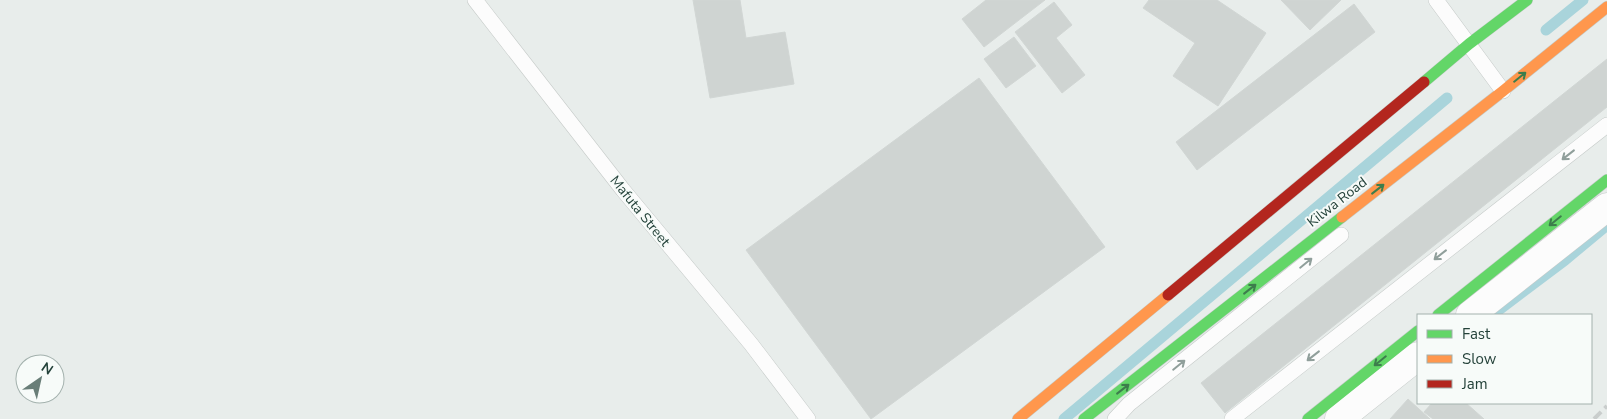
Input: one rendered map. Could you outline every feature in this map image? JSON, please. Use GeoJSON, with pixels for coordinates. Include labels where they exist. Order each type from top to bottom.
{"type":"FeatureCollection","features":[{"type":"Feature","properties":{"kind":"main road"},"geometry":{"type":"LineString","coordinates":[[1018,419],[1469,44],[1527,0]]}},
{"type":"Feature","properties":{"kind":"main road","name":"Kilwa Road"},"geometry":{"type":"LineString","coordinates":[[1084,419],[1503,91],[1607,7]]}},
{"type":"Feature","properties":{"kind":"main road"},"geometry":{"type":"LineString","coordinates":[[1439,314],[1607,180]]}},
{"type":"Feature","properties":{"kind":"main road"},"geometry":{"type":"LineString","coordinates":[[1308,419],[1417,332]]}},
{"type":"Feature","properties":{"kind":"street"},"geometry":{"type":"LineString","coordinates":[[1471,314],[1607,207]]}},
{"type":"Feature","properties":{"kind":"street"},"geometry":{"type":"LineString","coordinates":[[1339,419],[1417,357]]}},
{"type":"Feature","properties":{"kind":"lane","name":"Mafuta Street"},"geometry":{"type":"LineString","coordinates":[[475,0],[623,190],[751,344],[808,419]]}},
{"type":"Feature","properties":{"kind":"lane"},"geometry":{"type":"LineString","coordinates":[[1436,0],[1503,91]]}},
{"type":"Feature","properties":{"kind":"lane"},"geometry":{"type":"LineString","coordinates":[[1115,419],[1129,404],[1607,22]]}},
{"type":"Feature","properties":{"kind":"lane"},"geometry":{"type":"LineString","coordinates":[[1232,419],[1607,125]]}},
{"type":"Feature","properties":{"kind":"building"},"geometry":{"type":"Polygon","coordinates":[[[693,0],[740,0],[746,38],[785,32],[794,84],[710,98],[693,0]]]}},
{"type":"Feature","properties":{"kind":"building"},"geometry":{"type":"Polygon","coordinates":[[[986,0],[1045,0],[984,47],[962,19],[986,0]]]}},
{"type":"Feature","properties":{"kind":"building"},"geometry":{"type":"Polygon","coordinates":[[[1149,0],[1217,0],[1266,33],[1218,106],[1173,76],[1195,43],[1143,8],[1149,0]]]}},
{"type":"Feature","properties":{"kind":"building"},"geometry":{"type":"Polygon","coordinates":[[[1281,0],[1341,0],[1310,30],[1281,0]]]}},
{"type":"Feature","properties":{"kind":"building"},"geometry":{"type":"Polygon","coordinates":[[[1054,2],[1072,25],[1056,38],[1085,75],[1062,93],[1015,32],[1054,2]]]}},
{"type":"Feature","properties":{"kind":"building"},"geometry":{"type":"Polygon","coordinates":[[[1354,4],[1375,32],[1197,170],[1176,142],[1354,4]]]}},
{"type":"Feature","properties":{"kind":"building"},"geometry":{"type":"Polygon","coordinates":[[[1014,37],[1036,66],[1006,88],[984,59],[1014,37]]]}},
{"type":"Feature","properties":{"kind":"building"},"geometry":{"type":"Polygon","coordinates":[[[1607,59],[1607,107],[1225,413],[1201,383],[1607,59]]]}},
{"type":"Feature","properties":{"kind":"building"},"geometry":{"type":"Polygon","coordinates":[[[979,78],[1105,247],[871,419],[746,250],[979,78]]]}},
{"type":"Feature","properties":{"kind":"building"},"geometry":{"type":"Polygon","coordinates":[[[1408,399],[1430,419],[1390,419],[1408,399]]]}},
{"type":"Feature","properties":{"kind":"building"},"geometry":{"type":"Polygon","coordinates":[[[1431,404],[1467,404],[1484,419],[1433,419],[1424,412],[1431,404]]]}},
{"type":"Feature","properties":{"kind":"waterway"},"geometry":{"type":"LineString","coordinates":[[1546,30],[1583,0]]}},
{"type":"Feature","properties":{"kind":"waterway"},"geometry":{"type":"LineString","coordinates":[[1064,419],[1447,98]]}},
{"type":"Feature","properties":{"kind":"waterway"},"geometry":{"type":"LineString","coordinates":[[1496,312],[1565,260],[1607,225]]}},
{"type":"Feature","properties":{"kind":"railway"},"geometry":{"type":"LineString","coordinates":[[1594,419],[1607,406]]}},
{"type":"Feature","properties":{"kind":"traffic: fast"},"geometry":{"type":"LineString","coordinates":[[1424,82],[1469,44],[1527,0]]}},
{"type":"Feature","properties":{"kind":"traffic: fast"},"geometry":{"type":"LineString","coordinates":[[1439,314],[1607,180]]}},
{"type":"Feature","properties":{"kind":"traffic: fast"},"geometry":{"type":"LineString","coordinates":[[1084,419],[1342,217]]}},
{"type":"Feature","properties":{"kind":"traffic: fast"},"geometry":{"type":"LineString","coordinates":[[1308,419],[1417,332]]}},
{"type":"Feature","properties":{"kind":"traffic: slow"},"geometry":{"type":"LineString","coordinates":[[1342,217],[1607,7]]}},
{"type":"Feature","properties":{"kind":"traffic: slow"},"geometry":{"type":"LineString","coordinates":[[1018,419],[1168,295]]}},
{"type":"Feature","properties":{"kind":"traffic: jam"},"geometry":{"type":"LineString","coordinates":[[1168,295],[1424,82]]}}]}
